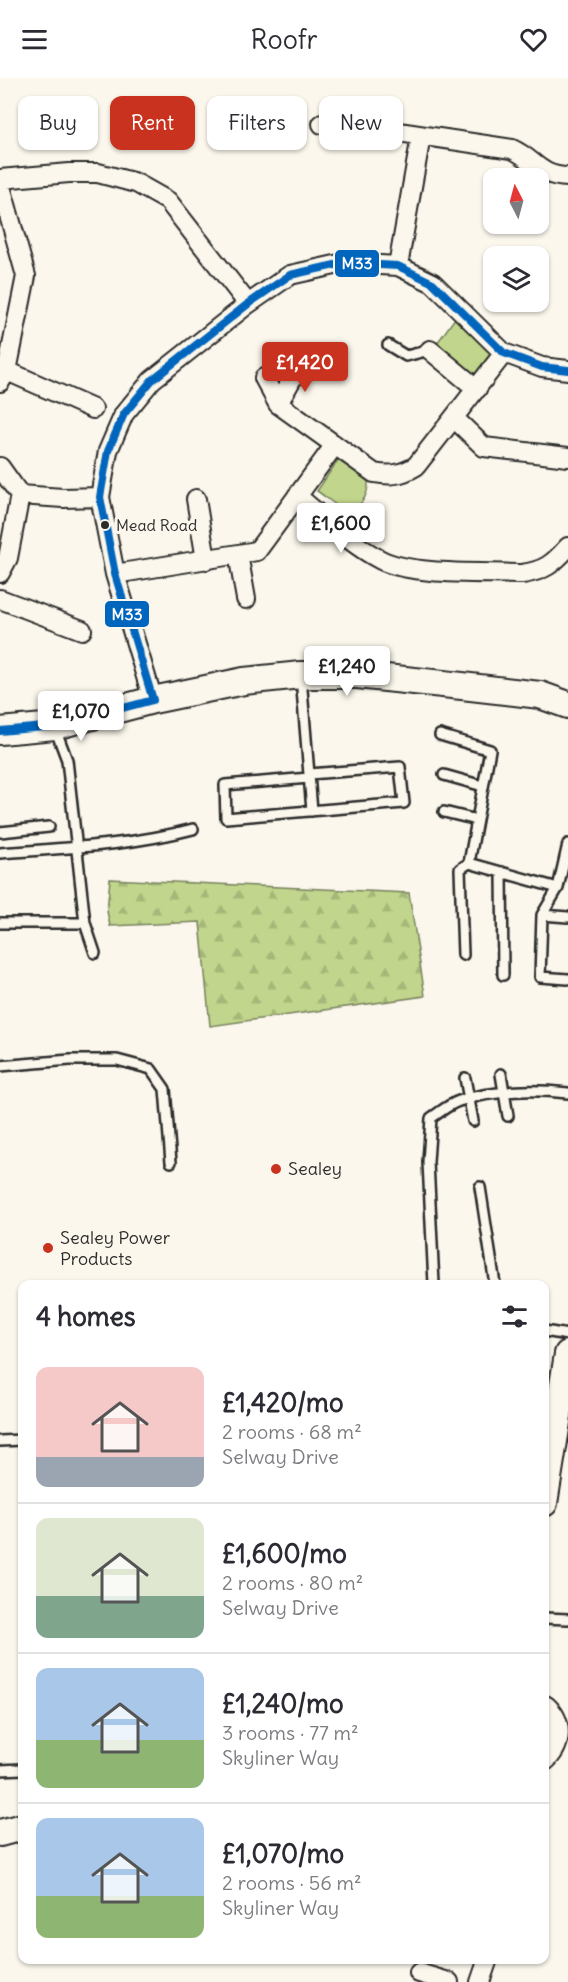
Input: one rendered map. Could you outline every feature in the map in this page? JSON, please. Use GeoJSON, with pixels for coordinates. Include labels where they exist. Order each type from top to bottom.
{"type":"FeatureCollection","features":[{"type":"Feature","properties":{"kind":"street"},"geometry":{"type":"LineString","coordinates":[[403,133],[512,149],[526,155],[540,171],[552,177],[568,177]]}},
{"type":"Feature","properties":{"kind":"street"},"geometry":{"type":"LineString","coordinates":[[398,266],[421,136]]}},
{"type":"Feature","properties":{"kind":"street"},"geometry":{"type":"LineString","coordinates":[[0,179],[98,173],[136,183],[168,201],[248,304]]}},
{"type":"Feature","properties":{"kind":"street"},"geometry":{"type":"LineString","coordinates":[[0,183],[26,276],[4,376],[93,409]]}},
{"type":"Feature","properties":{"kind":"street"},"geometry":{"type":"LineString","coordinates":[[153,700],[115,574],[100,497],[108,451],[124,414],[152,380],[248,304],[290,275],[344,263],[398,266],[433,283],[504,353],[542,367],[568,370]]}},
{"type":"Feature","properties":{"kind":"street"},"geometry":{"type":"LineString","coordinates":[[430,350],[477,389]]}},
{"type":"Feature","properties":{"kind":"street"},"geometry":{"type":"LineString","coordinates":[[264,378],[278,404],[334,446],[374,472],[391,476],[404,474],[416,466],[504,353]]}},
{"type":"Feature","properties":{"kind":"street"},"geometry":{"type":"LineString","coordinates":[[278,404],[293,377],[314,366]]}},
{"type":"Feature","properties":{"kind":"street"},"geometry":{"type":"LineString","coordinates":[[454,418],[484,447],[568,457]]}},
{"type":"Feature","properties":{"kind":"street"},"geometry":{"type":"LineString","coordinates":[[115,574],[257,551],[334,446]]}},
{"type":"Feature","properties":{"kind":"street"},"geometry":{"type":"LineString","coordinates":[[0,467],[20,495],[9,558],[0,573]]}},
{"type":"Feature","properties":{"kind":"street"},"geometry":{"type":"LineString","coordinates":[[20,495],[63,498],[100,497]]}},
{"type":"Feature","properties":{"kind":"street"},"geometry":{"type":"LineString","coordinates":[[297,496],[366,550],[382,560],[408,568],[522,574],[547,568],[568,547]]}},
{"type":"Feature","properties":{"kind":"street"},"geometry":{"type":"LineString","coordinates":[[196,499],[206,560]]}},
{"type":"Feature","properties":{"kind":"street"},"geometry":{"type":"LineString","coordinates":[[238,554],[246,599]]}},
{"type":"Feature","properties":{"kind":"street"},"geometry":{"type":"LineString","coordinates":[[0,599],[82,630]]}},
{"type":"Feature","properties":{"kind":"street"},"geometry":{"type":"LineString","coordinates":[[0,731],[55,726],[153,700],[244,681],[301,675],[357,675],[540,695],[568,692]]}},
{"type":"Feature","properties":{"kind":"street"},"geometry":{"type":"LineString","coordinates":[[540,695],[568,705]]}},
{"type":"Feature","properties":{"kind":"street"},"geometry":{"type":"LineString","coordinates":[[549,1472],[568,1354]]}},
{"type":"Feature","properties":{"kind":"street"},"geometry":{"type":"LineString","coordinates":[[554,1715],[556,1732],[554,1749]]}},
{"type":"Feature","properties":{"kind":"street"},"geometry":{"type":"LineString","coordinates":[[0,1833],[18,1828]]}},
{"type":"Feature","properties":{"kind":"street"},"geometry":{"type":"LineString","coordinates":[[480,1982],[486,1964]]}},
{"type":"Feature","properties":{"kind":"street"},"geometry":{"type":"LineString","coordinates":[[419,1973],[449,1982]]}},
{"type":"Feature","properties":{"kind":"lane"},"geometry":{"type":"LineString","coordinates":[[388,345],[406,356],[430,350]]}},
{"type":"Feature","properties":{"kind":"lane"},"geometry":{"type":"LineString","coordinates":[[301,675],[312,811]]}},
{"type":"Feature","properties":{"kind":"lane"},"geometry":{"type":"LineString","coordinates":[[55,726],[67,760],[85,923],[95,953]]}},
{"type":"Feature","properties":{"kind":"lane"},"geometry":{"type":"LineString","coordinates":[[440,735],[490,750],[470,863]]}},
{"type":"Feature","properties":{"kind":"lane"},"geometry":{"type":"LineString","coordinates":[[400,767],[404,803],[312,811],[226,818],[225,785],[400,767]]}},
{"type":"Feature","properties":{"kind":"lane"},"geometry":{"type":"LineString","coordinates":[[444,775],[483,786]]}},
{"type":"Feature","properties":{"kind":"lane"},"geometry":{"type":"LineString","coordinates":[[444,812],[477,820]]}},
{"type":"Feature","properties":{"kind":"lane"},"geometry":{"type":"LineString","coordinates":[[0,832],[49,828]]}},
{"type":"Feature","properties":{"kind":"lane"},"geometry":{"type":"LineString","coordinates":[[0,853],[126,844],[192,829]]}},
{"type":"Feature","properties":{"kind":"lane"},"geometry":{"type":"LineString","coordinates":[[568,844],[558,888],[542,915],[540,977],[568,979]]}},
{"type":"Feature","properties":{"kind":"lane"},"geometry":{"type":"LineString","coordinates":[[463,956],[460,869],[470,863],[558,888]]}},
{"type":"Feature","properties":{"kind":"lane"},"geometry":{"type":"LineString","coordinates":[[502,872],[503,975]]}},
{"type":"Feature","properties":{"kind":"lane"},"geometry":{"type":"LineString","coordinates":[[542,915],[568,918]]}},
{"type":"Feature","properties":{"kind":"lane"},"geometry":{"type":"LineString","coordinates":[[0,922],[85,923]]}},
{"type":"Feature","properties":{"kind":"lane"},"geometry":{"type":"LineString","coordinates":[[0,1066],[70,1060],[117,1060],[150,1069],[165,1089],[171,1162]]}},
{"type":"Feature","properties":{"kind":"lane"},"geometry":{"type":"LineString","coordinates":[[501,1074],[508,1116]]}},
{"type":"Feature","properties":{"kind":"lane"},"geometry":{"type":"LineString","coordinates":[[465,1077],[472,1121]]}},
{"type":"Feature","properties":{"kind":"lane"},"geometry":{"type":"LineString","coordinates":[[434,1280],[428,1162],[430,1118],[458,1101],[536,1089],[568,1093]]}},
{"type":"Feature","properties":{"kind":"lane"},"geometry":{"type":"LineString","coordinates":[[480,1187],[494,1280]]}},
{"type":"Feature","properties":{"kind":"lane"},"geometry":{"type":"LineString","coordinates":[[549,1332],[568,1335]]}},
{"type":"Feature","properties":{"kind":"lane"},"geometry":{"type":"LineString","coordinates":[[0,1441],[18,1440]]}},
{"type":"Feature","properties":{"kind":"lane"},"geometry":{"type":"LineString","coordinates":[[549,1618],[568,1619]]}},
{"type":"Feature","properties":{"kind":"lane"},"geometry":{"type":"LineString","coordinates":[[0,1770],[18,1769]]}},
{"type":"Feature","properties":{"kind":"green space"},"geometry":{"type":"Polygon","coordinates":[[[458,314],[498,353],[475,379],[435,346],[458,314]]]}},
{"type":"Feature","properties":{"kind":"green space"},"geometry":{"type":"Polygon","coordinates":[[[338,460],[368,480],[365,497],[353,509],[341,508],[317,491],[338,460]]]}},
{"type":"Feature","properties":{"kind":"green space"},"geometry":{"type":"Polygon","coordinates":[[[110,879],[409,893],[425,996],[210,1026],[200,922],[110,926],[107,911],[110,879]]]}},
{"type":"Feature","properties":{"kind":"transit line","name":"M33"},"geometry":{"type":"LineString","coordinates":[[0,731],[55,726],[153,700],[115,574],[100,497],[108,451],[124,414],[152,380],[248,304],[290,275],[344,263],[398,266],[433,283],[504,353],[542,367],[568,370]]}},
{"type":"Feature","properties":{"kind":"place","name":"Mead Road"},"geometry":{"type":"Point","coordinates":[105,525]}},
{"type":"Feature","properties":{"kind":"place","name":"Sealey"},"geometry":{"type":"Point","coordinates":[276,1169]}},
{"type":"Feature","properties":{"kind":"place","name":"Sealey Power Products"},"geometry":{"type":"Point","coordinates":[48,1248]}}]}
